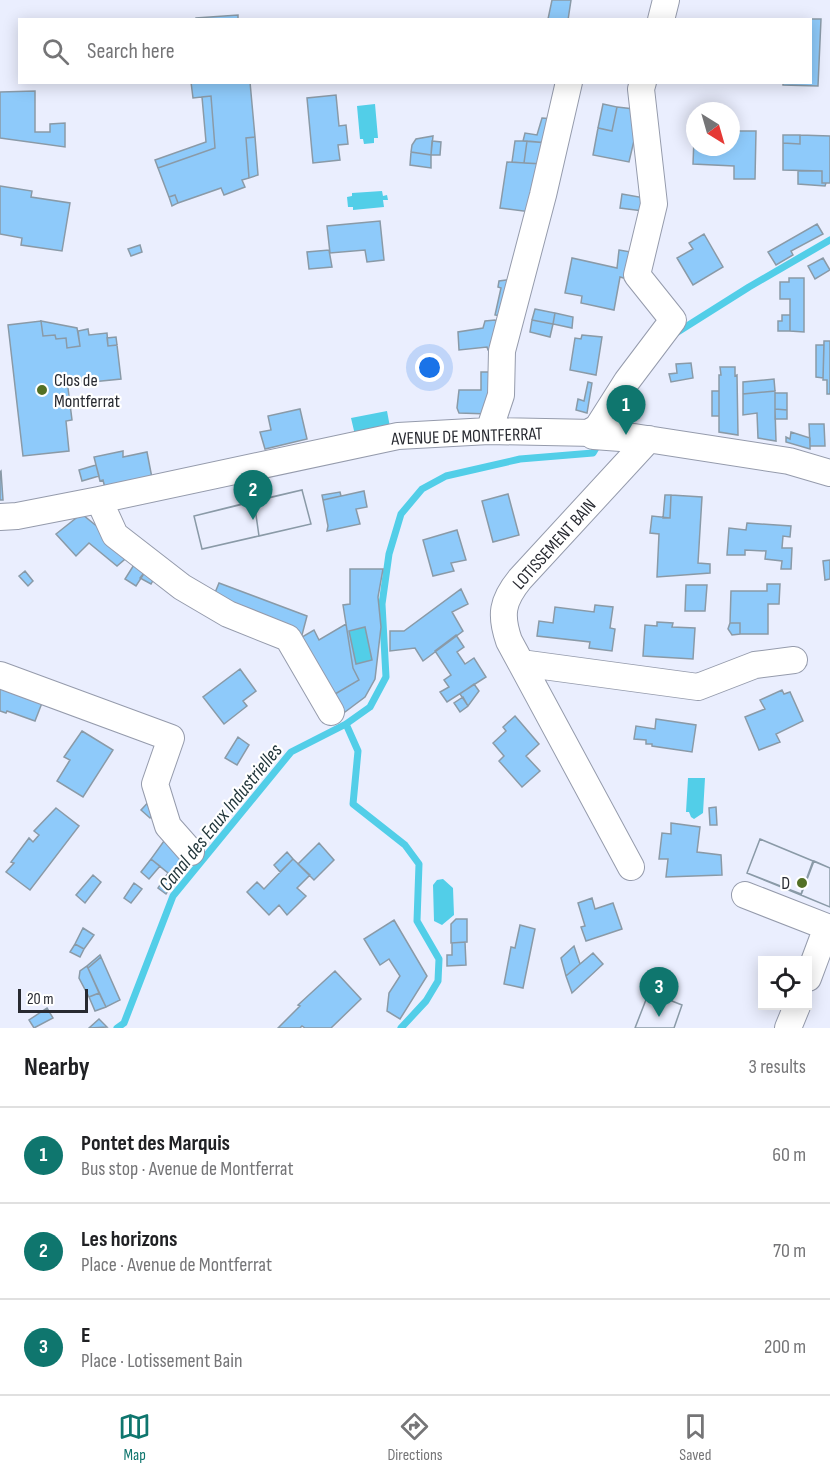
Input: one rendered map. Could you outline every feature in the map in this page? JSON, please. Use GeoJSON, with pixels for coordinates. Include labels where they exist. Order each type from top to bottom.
{"type":"FeatureCollection","features":[{"type":"Feature","properties":{"kind":"street"},"geometry":{"type":"LineString","coordinates":[[662,18],[666,0]]}},
{"type":"Feature","properties":{"kind":"street"},"geometry":{"type":"LineString","coordinates":[[489,431],[501,395],[502,351],[543,195],[569,84]]}},
{"type":"Feature","properties":{"kind":"street","name":"LOTISSEMENT BAIN"},"geometry":{"type":"LineString","coordinates":[[631,867],[509,641],[503,625],[504,606],[510,592],[615,435],[627,381],[673,320],[637,275],[654,204],[641,89],[642,84]]}},
{"type":"Feature","properties":{"kind":"street","name":"AVENUE DE MONTFERRAT"},"geometry":{"type":"LineString","coordinates":[[0,517],[17,516],[99,500],[398,436],[489,431],[615,435],[789,461],[830,473]]}},
{"type":"Feature","properties":{"kind":"street"},"geometry":{"type":"LineString","coordinates":[[99,500],[115,535],[182,587],[228,614],[288,638],[331,712]]}},
{"type":"Feature","properties":{"kind":"street"},"geometry":{"type":"LineString","coordinates":[[521,663],[698,687],[755,665],[794,660]]}},
{"type":"Feature","properties":{"kind":"street"},"geometry":{"type":"LineString","coordinates":[[0,675],[171,738],[155,784],[168,826],[191,852]]}},
{"type":"Feature","properties":{"kind":"street"},"geometry":{"type":"LineString","coordinates":[[745,895],[827,927],[812,965]]}},
{"type":"Feature","properties":{"kind":"street"},"geometry":{"type":"LineString","coordinates":[[788,1028],[795,1010]]}},
{"type":"Feature","properties":{"kind":"water"},"geometry":{"type":"Polygon","coordinates":[[[375,104],[378,138],[374,138],[374,143],[364,144],[363,139],[360,139],[357,106],[375,104]]]}},
{"type":"Feature","properties":{"kind":"water"},"geometry":{"type":"Polygon","coordinates":[[[382,191],[383,196],[387,195],[388,200],[383,200],[384,207],[353,210],[353,207],[348,207],[347,197],[352,196],[352,193],[382,191]]]}},
{"type":"Feature","properties":{"kind":"water"},"geometry":{"type":"Polygon","coordinates":[[[387,411],[390,427],[355,435],[351,418],[387,411]]]}},
{"type":"Feature","properties":{"kind":"water"},"geometry":{"type":"Polygon","coordinates":[[[365,627],[372,660],[356,664],[349,631],[365,627]]]}},
{"type":"Feature","properties":{"kind":"water"},"geometry":{"type":"Polygon","coordinates":[[[688,778],[705,778],[703,813],[694,819],[689,812],[686,812],[688,778]]]}},
{"type":"Feature","properties":{"kind":"water"},"geometry":{"type":"Polygon","coordinates":[[[443,879],[453,888],[454,915],[442,925],[434,921],[433,885],[437,880],[443,879]]]}},
{"type":"Feature","properties":{"kind":"building"},"geometry":{"type":"Polygon","coordinates":[[[552,0],[571,0],[568,18],[548,18],[552,0]]]}},
{"type":"Feature","properties":{"kind":"building"},"geometry":{"type":"Polygon","coordinates":[[[238,15],[238,18],[196,18],[238,15]]]}},
{"type":"Feature","properties":{"kind":"building"},"geometry":{"type":"Polygon","coordinates":[[[812,19],[821,19],[818,86],[783,85],[812,84],[812,19]]]}},
{"type":"Feature","properties":{"kind":"building"},"geometry":{"type":"Polygon","coordinates":[[[191,84],[250,84],[255,137],[246,138],[249,178],[242,180],[245,187],[224,195],[221,188],[178,203],[175,195],[169,197],[158,168],[215,148],[211,96],[193,98],[191,84]]]}},
{"type":"Feature","properties":{"kind":"building"},"geometry":{"type":"Polygon","coordinates":[[[35,91],[35,132],[50,132],[50,124],[65,123],[65,147],[0,138],[0,92],[35,91]]]}},
{"type":"Feature","properties":{"kind":"building"},"geometry":{"type":"Polygon","coordinates":[[[336,95],[339,126],[346,125],[348,144],[338,145],[340,160],[313,163],[307,98],[336,95]]]}},
{"type":"Feature","properties":{"kind":"building"},"geometry":{"type":"Polygon","coordinates":[[[211,96],[215,148],[158,168],[155,160],[206,142],[202,97],[211,96]]]}},
{"type":"Feature","properties":{"kind":"building"},"geometry":{"type":"Polygon","coordinates":[[[603,104],[617,107],[612,131],[598,128],[603,104]]]}},
{"type":"Feature","properties":{"kind":"building"},"geometry":{"type":"Polygon","coordinates":[[[617,107],[634,109],[632,125],[634,126],[633,131],[636,132],[629,162],[593,155],[598,128],[612,131],[617,107]]]}},
{"type":"Feature","properties":{"kind":"building"},"geometry":{"type":"Polygon","coordinates":[[[542,118],[553,119],[548,143],[523,141],[525,133],[537,135],[542,118]]]}},
{"type":"Feature","properties":{"kind":"building"},"geometry":{"type":"Polygon","coordinates":[[[740,131],[756,131],[755,179],[734,179],[734,166],[693,164],[693,156],[740,156],[740,131]]]}},
{"type":"Feature","properties":{"kind":"building"},"geometry":{"type":"Polygon","coordinates":[[[783,135],[800,135],[800,144],[783,143],[783,135]]]}},
{"type":"Feature","properties":{"kind":"building"},"geometry":{"type":"Polygon","coordinates":[[[800,135],[830,136],[830,183],[822,183],[822,171],[783,170],[783,143],[800,144],[800,135]]]}},
{"type":"Feature","properties":{"kind":"building"},"geometry":{"type":"Polygon","coordinates":[[[433,136],[431,155],[411,152],[416,139],[433,136]]]}},
{"type":"Feature","properties":{"kind":"building"},"geometry":{"type":"Polygon","coordinates":[[[255,137],[258,175],[249,178],[246,138],[255,137]]]}},
{"type":"Feature","properties":{"kind":"building"},"geometry":{"type":"Polygon","coordinates":[[[432,141],[441,142],[440,155],[431,155],[432,141]]]}},
{"type":"Feature","properties":{"kind":"building"},"geometry":{"type":"Polygon","coordinates":[[[515,141],[527,141],[524,163],[512,162],[515,141]]]}},
{"type":"Feature","properties":{"kind":"building"},"geometry":{"type":"Polygon","coordinates":[[[527,141],[548,143],[543,164],[524,163],[527,141]]]}},
{"type":"Feature","properties":{"kind":"building"},"geometry":{"type":"Polygon","coordinates":[[[411,152],[431,155],[431,168],[410,165],[411,152]]]}},
{"type":"Feature","properties":{"kind":"building"},"geometry":{"type":"Polygon","coordinates":[[[507,162],[543,164],[531,212],[500,208],[507,162]]]}},
{"type":"Feature","properties":{"kind":"building"},"geometry":{"type":"Polygon","coordinates":[[[798,171],[822,171],[822,183],[826,183],[825,186],[798,184],[798,171]]]}},
{"type":"Feature","properties":{"kind":"building"},"geometry":{"type":"Polygon","coordinates":[[[0,186],[32,191],[31,197],[70,203],[62,251],[21,245],[22,238],[0,234],[0,186]]]}},
{"type":"Feature","properties":{"kind":"building"},"geometry":{"type":"Polygon","coordinates":[[[622,194],[645,198],[643,211],[620,208],[622,194]]]}},
{"type":"Feature","properties":{"kind":"building"},"geometry":{"type":"Polygon","coordinates":[[[175,195],[178,203],[172,206],[169,197],[175,195]]]}},
{"type":"Feature","properties":{"kind":"building"},"geometry":{"type":"Polygon","coordinates":[[[380,221],[384,260],[367,262],[365,250],[330,253],[327,226],[380,221]]]}},
{"type":"Feature","properties":{"kind":"building"},"geometry":{"type":"Polygon","coordinates":[[[817,224],[823,234],[791,251],[793,255],[776,265],[768,252],[817,224]]]}},
{"type":"Feature","properties":{"kind":"building"},"geometry":{"type":"Polygon","coordinates":[[[704,234],[723,267],[693,285],[677,258],[693,249],[689,243],[704,234]]]}},
{"type":"Feature","properties":{"kind":"building"},"geometry":{"type":"Polygon","coordinates":[[[140,245],[142,252],[131,256],[128,249],[140,245]]]}},
{"type":"Feature","properties":{"kind":"building"},"geometry":{"type":"Polygon","coordinates":[[[329,250],[332,267],[309,269],[307,252],[329,250]]]}},
{"type":"Feature","properties":{"kind":"building"},"geometry":{"type":"Polygon","coordinates":[[[619,250],[631,252],[627,279],[620,277],[614,310],[581,303],[582,296],[565,293],[572,258],[617,268],[619,250]]]}},
{"type":"Feature","properties":{"kind":"building"},"geometry":{"type":"Polygon","coordinates":[[[823,258],[830,270],[815,279],[808,266],[823,258]]]}},
{"type":"Feature","properties":{"kind":"building"},"geometry":{"type":"Polygon","coordinates":[[[789,278],[804,278],[804,332],[790,331],[790,299],[780,299],[780,282],[789,282],[789,278]]]}},
{"type":"Feature","properties":{"kind":"building"},"geometry":{"type":"Polygon","coordinates":[[[514,279],[506,317],[495,315],[501,288],[498,287],[499,281],[514,279]]]}},
{"type":"Feature","properties":{"kind":"building"},"geometry":{"type":"Polygon","coordinates":[[[535,309],[555,313],[553,324],[532,320],[535,309]]]}},
{"type":"Feature","properties":{"kind":"building"},"geometry":{"type":"Polygon","coordinates":[[[555,313],[573,317],[572,328],[553,324],[555,313]]]}},
{"type":"Feature","properties":{"kind":"building"},"geometry":{"type":"Polygon","coordinates":[[[782,315],[790,315],[790,331],[778,331],[778,321],[782,321],[782,315]]]}},
{"type":"Feature","properties":{"kind":"building"},"geometry":{"type":"Polygon","coordinates":[[[495,320],[498,323],[497,350],[488,350],[487,347],[459,350],[458,332],[483,328],[485,321],[495,320]]]}},
{"type":"Feature","properties":{"kind":"building"},"geometry":{"type":"Polygon","coordinates":[[[532,320],[553,324],[550,337],[530,332],[532,320]]]}},
{"type":"Feature","properties":{"kind":"building"},"geometry":{"type":"Polygon","coordinates":[[[41,321],[77,328],[80,346],[67,348],[66,338],[56,339],[55,335],[43,336],[41,321]]]}},
{"type":"Feature","properties":{"kind":"building","name":"Clos de Montferrat"},"geometry":{"type":"Polygon","coordinates":[[[41,321],[43,336],[55,335],[56,339],[66,338],[67,348],[80,346],[78,331],[88,329],[89,335],[107,333],[108,346],[117,345],[121,379],[82,383],[81,379],[67,380],[72,420],[66,421],[69,451],[23,456],[8,325],[41,321]]]}},
{"type":"Feature","properties":{"kind":"building"},"geometry":{"type":"Polygon","coordinates":[[[582,335],[602,337],[596,375],[570,370],[575,338],[581,339],[582,335]]]}},
{"type":"Feature","properties":{"kind":"building"},"geometry":{"type":"Polygon","coordinates":[[[116,337],[117,345],[108,346],[107,338],[116,337]]]}},
{"type":"Feature","properties":{"kind":"building"},"geometry":{"type":"Polygon","coordinates":[[[824,341],[830,341],[830,394],[827,394],[827,380],[823,380],[824,341]]]}},
{"type":"Feature","properties":{"kind":"building"},"geometry":{"type":"Polygon","coordinates":[[[816,345],[824,345],[823,378],[816,377],[816,345]]]}},
{"type":"Feature","properties":{"kind":"building"},"geometry":{"type":"Polygon","coordinates":[[[691,363],[693,378],[671,382],[669,374],[677,373],[676,364],[691,363]]]}},
{"type":"Feature","properties":{"kind":"building"},"geometry":{"type":"Polygon","coordinates":[[[720,367],[735,367],[738,435],[719,432],[720,367]]]}},
{"type":"Feature","properties":{"kind":"building"},"geometry":{"type":"Polygon","coordinates":[[[481,372],[495,372],[489,414],[459,413],[457,408],[459,390],[481,390],[481,372]]]}},
{"type":"Feature","properties":{"kind":"building"},"geometry":{"type":"Polygon","coordinates":[[[774,379],[775,391],[743,394],[743,382],[774,379]]]}},
{"type":"Feature","properties":{"kind":"building"},"geometry":{"type":"Polygon","coordinates":[[[588,382],[592,383],[587,413],[576,410],[578,399],[584,401],[588,382]]]}},
{"type":"Feature","properties":{"kind":"building"},"geometry":{"type":"Polygon","coordinates":[[[712,391],[719,391],[719,416],[712,416],[712,391]]]}},
{"type":"Feature","properties":{"kind":"building"},"geometry":{"type":"Polygon","coordinates":[[[775,391],[776,441],[758,438],[757,413],[743,415],[743,394],[775,391]]]}},
{"type":"Feature","properties":{"kind":"building"},"geometry":{"type":"Polygon","coordinates":[[[775,393],[787,393],[787,410],[775,409],[775,393]]]}},
{"type":"Feature","properties":{"kind":"building"},"geometry":{"type":"Polygon","coordinates":[[[300,409],[307,439],[265,449],[260,432],[271,430],[268,416],[300,409]]]}},
{"type":"Feature","properties":{"kind":"building"},"geometry":{"type":"Polygon","coordinates":[[[775,409],[787,410],[787,419],[775,419],[775,409]]]}},
{"type":"Feature","properties":{"kind":"building"},"geometry":{"type":"Polygon","coordinates":[[[809,424],[824,424],[825,446],[810,446],[809,424]]]}},
{"type":"Feature","properties":{"kind":"building"},"geometry":{"type":"Polygon","coordinates":[[[791,432],[810,438],[810,449],[786,442],[786,437],[790,439],[791,432]]]}},
{"type":"Feature","properties":{"kind":"building"},"geometry":{"type":"Polygon","coordinates":[[[123,451],[123,457],[147,452],[152,478],[105,488],[103,480],[100,481],[94,457],[123,451]]]}},
{"type":"Feature","properties":{"kind":"building"},"geometry":{"type":"Polygon","coordinates":[[[96,465],[99,476],[82,481],[79,470],[96,465]]]}},
{"type":"Feature","properties":{"kind":"building"},"geometry":{"type":"Polygon","coordinates":[[[1,471],[3,500],[0,500],[1,471]]]}},
{"type":"Feature","properties":{"kind":"building"},"geometry":{"type":"Polygon","coordinates":[[[302,490],[311,524],[202,549],[194,516],[302,490]]]}},
{"type":"Feature","properties":{"kind":"building"},"geometry":{"type":"Polygon","coordinates":[[[302,490],[311,524],[259,536],[254,501],[302,490]]]}},
{"type":"Feature","properties":{"kind":"building"},"geometry":{"type":"Polygon","coordinates":[[[364,491],[367,507],[356,509],[360,524],[327,531],[323,500],[364,491]]]}},
{"type":"Feature","properties":{"kind":"building"},"geometry":{"type":"Polygon","coordinates":[[[340,492],[341,496],[323,500],[322,495],[340,492]]]}},
{"type":"Feature","properties":{"kind":"building"},"geometry":{"type":"Polygon","coordinates":[[[508,494],[519,535],[493,542],[482,501],[508,494]]]}},
{"type":"Feature","properties":{"kind":"building"},"geometry":{"type":"Polygon","coordinates":[[[665,495],[671,495],[670,518],[663,518],[665,495]]]}},
{"type":"Feature","properties":{"kind":"building"},"geometry":{"type":"Polygon","coordinates":[[[671,495],[702,497],[698,563],[710,564],[710,573],[657,577],[659,534],[650,533],[652,516],[670,518],[671,495]]]}},
{"type":"Feature","properties":{"kind":"building"},"geometry":{"type":"Polygon","coordinates":[[[254,501],[259,536],[202,549],[194,516],[254,501]]]}},
{"type":"Feature","properties":{"kind":"building"},"geometry":{"type":"Polygon","coordinates":[[[83,515],[131,554],[117,566],[89,543],[76,556],[56,534],[83,515]]]}},
{"type":"Feature","properties":{"kind":"building"},"geometry":{"type":"Polygon","coordinates":[[[747,523],[791,526],[790,537],[783,536],[782,548],[792,548],[791,569],[781,569],[782,561],[765,559],[766,551],[745,550],[745,555],[727,555],[729,528],[746,530],[747,523]]]}},
{"type":"Feature","properties":{"kind":"building"},"geometry":{"type":"Polygon","coordinates":[[[457,530],[466,560],[451,563],[454,571],[433,576],[423,540],[457,530]]]}},
{"type":"Feature","properties":{"kind":"building"},"geometry":{"type":"Polygon","coordinates":[[[137,560],[147,569],[136,586],[125,579],[137,560]]]}},
{"type":"Feature","properties":{"kind":"building"},"geometry":{"type":"Polygon","coordinates":[[[830,560],[830,579],[825,580],[823,561],[830,560]]]}},
{"type":"Feature","properties":{"kind":"building"},"geometry":{"type":"Polygon","coordinates":[[[147,569],[155,577],[151,584],[140,578],[147,569]]]}},
{"type":"Feature","properties":{"kind":"building"},"geometry":{"type":"Polygon","coordinates":[[[350,569],[383,569],[378,597],[381,627],[375,679],[365,697],[341,715],[330,697],[359,680],[353,668],[343,605],[350,604],[350,569]],[[365,627],[349,631],[356,664],[372,660],[365,627]]]}},
{"type":"Feature","properties":{"kind":"building"},"geometry":{"type":"Polygon","coordinates":[[[25,571],[33,581],[28,586],[19,576],[25,571]]]}},
{"type":"Feature","properties":{"kind":"building"},"geometry":{"type":"Polygon","coordinates":[[[219,583],[307,616],[302,635],[212,600],[219,583]]]}},
{"type":"Feature","properties":{"kind":"building"},"geometry":{"type":"Polygon","coordinates":[[[767,584],[780,584],[779,604],[768,604],[768,634],[740,634],[740,623],[730,623],[731,591],[767,591],[767,584]]]}},
{"type":"Feature","properties":{"kind":"building"},"geometry":{"type":"Polygon","coordinates":[[[686,585],[707,585],[705,611],[685,611],[686,585]]]}},
{"type":"Feature","properties":{"kind":"building"},"geometry":{"type":"Polygon","coordinates":[[[461,589],[468,604],[452,612],[463,631],[423,661],[415,648],[390,651],[390,631],[404,631],[461,589]]]}},
{"type":"Feature","properties":{"kind":"building"},"geometry":{"type":"Polygon","coordinates":[[[595,605],[613,607],[610,628],[615,629],[612,651],[589,648],[590,642],[537,636],[539,621],[553,623],[555,607],[594,612],[595,605]]]}},
{"type":"Feature","properties":{"kind":"building"},"geometry":{"type":"Polygon","coordinates":[[[657,622],[673,623],[672,627],[695,628],[693,659],[643,656],[645,625],[657,626],[657,622]]]}},
{"type":"Feature","properties":{"kind":"building"},"geometry":{"type":"Polygon","coordinates":[[[730,623],[740,623],[740,634],[732,635],[728,629],[730,623]]]}},
{"type":"Feature","properties":{"kind":"building"},"geometry":{"type":"Polygon","coordinates":[[[346,624],[353,668],[359,680],[330,697],[302,637],[314,630],[319,640],[346,624]]]}},
{"type":"Feature","properties":{"kind":"building"},"geometry":{"type":"Polygon","coordinates":[[[456,635],[464,647],[457,652],[465,664],[474,658],[486,677],[447,702],[440,692],[449,687],[444,680],[451,675],[435,651],[456,635]]]}},
{"type":"Feature","properties":{"kind":"building"},"geometry":{"type":"Polygon","coordinates":[[[240,669],[256,691],[243,701],[247,706],[224,724],[203,697],[240,669]]]}},
{"type":"Feature","properties":{"kind":"building"},"geometry":{"type":"Polygon","coordinates":[[[0,684],[42,703],[35,721],[7,711],[6,713],[0,711],[0,684]]]}},
{"type":"Feature","properties":{"kind":"building"},"geometry":{"type":"Polygon","coordinates":[[[474,684],[479,691],[468,706],[460,694],[474,684]]]}},
{"type":"Feature","properties":{"kind":"building"},"geometry":{"type":"Polygon","coordinates":[[[782,690],[784,694],[790,692],[803,721],[776,734],[780,742],[759,750],[745,717],[765,709],[760,700],[782,690]]]}},
{"type":"Feature","properties":{"kind":"building"},"geometry":{"type":"Polygon","coordinates":[[[463,697],[468,706],[460,712],[454,703],[463,697]]]}},
{"type":"Feature","properties":{"kind":"building"},"geometry":{"type":"Polygon","coordinates":[[[515,716],[539,744],[526,756],[540,771],[522,787],[499,761],[504,756],[493,743],[506,731],[503,727],[515,716]]]}},
{"type":"Feature","properties":{"kind":"building"},"geometry":{"type":"Polygon","coordinates":[[[656,719],[696,725],[692,752],[652,746],[652,744],[646,744],[646,740],[634,739],[636,726],[655,729],[656,719]]]}},
{"type":"Feature","properties":{"kind":"building"},"geometry":{"type":"Polygon","coordinates":[[[82,731],[113,750],[83,797],[57,781],[70,760],[64,757],[82,731]]]}},
{"type":"Feature","properties":{"kind":"building"},"geometry":{"type":"Polygon","coordinates":[[[238,737],[249,745],[237,765],[225,758],[238,737]]]}},
{"type":"Feature","properties":{"kind":"building"},"geometry":{"type":"Polygon","coordinates":[[[155,795],[159,808],[150,818],[141,810],[155,795]]]}},
{"type":"Feature","properties":{"kind":"building"},"geometry":{"type":"Polygon","coordinates":[[[716,807],[717,825],[710,825],[709,808],[716,807]]]}},
{"type":"Feature","properties":{"kind":"building"},"geometry":{"type":"Polygon","coordinates":[[[56,808],[79,826],[30,890],[6,872],[29,838],[33,842],[39,835],[34,831],[56,808]]]}},
{"type":"Feature","properties":{"kind":"building"},"geometry":{"type":"Polygon","coordinates":[[[671,823],[700,827],[697,852],[721,855],[722,875],[666,877],[668,859],[659,859],[662,833],[671,834],[671,823]]]}},
{"type":"Feature","properties":{"kind":"building"},"geometry":{"type":"Polygon","coordinates":[[[169,834],[187,863],[166,894],[158,888],[168,873],[151,859],[169,834]]]}},
{"type":"Feature","properties":{"kind":"building","name":"D"},"geometry":{"type":"Polygon","coordinates":[[[760,839],[830,868],[830,907],[747,873],[760,839]]]}},
{"type":"Feature","properties":{"kind":"building","name":"D"},"geometry":{"type":"Polygon","coordinates":[[[760,839],[813,861],[801,894],[747,873],[760,839]]]}},
{"type":"Feature","properties":{"kind":"building"},"geometry":{"type":"Polygon","coordinates":[[[319,843],[334,860],[314,880],[298,864],[319,843]]]}},
{"type":"Feature","properties":{"kind":"building"},"geometry":{"type":"Polygon","coordinates":[[[287,852],[293,859],[280,872],[274,865],[287,852]]]}},
{"type":"Feature","properties":{"kind":"building"},"geometry":{"type":"Polygon","coordinates":[[[151,859],[160,866],[149,879],[141,872],[151,859]]]}},
{"type":"Feature","properties":{"kind":"building"},"geometry":{"type":"Polygon","coordinates":[[[293,859],[310,875],[297,888],[306,896],[287,915],[279,905],[269,915],[247,892],[257,882],[264,889],[293,859]]]}},
{"type":"Feature","properties":{"kind":"building"},"geometry":{"type":"Polygon","coordinates":[[[814,861],[830,868],[830,907],[801,895],[814,861]]]}},
{"type":"Feature","properties":{"kind":"building"},"geometry":{"type":"Polygon","coordinates":[[[93,875],[101,882],[85,903],[76,895],[93,875]]]}},
{"type":"Feature","properties":{"kind":"building"},"geometry":{"type":"Polygon","coordinates":[[[134,883],[142,889],[131,903],[124,898],[134,883]]]}},
{"type":"Feature","properties":{"kind":"building"},"geometry":{"type":"Polygon","coordinates":[[[592,898],[595,909],[613,903],[622,929],[586,941],[581,927],[585,926],[578,903],[592,898]]]}},
{"type":"Feature","properties":{"kind":"building"},"geometry":{"type":"Polygon","coordinates":[[[456,919],[467,919],[467,942],[451,943],[451,924],[456,919]]]}},
{"type":"Feature","properties":{"kind":"building"},"geometry":{"type":"Polygon","coordinates":[[[394,920],[427,976],[400,1019],[387,1011],[389,993],[400,976],[389,959],[380,965],[364,939],[394,920]]]}},
{"type":"Feature","properties":{"kind":"building"},"geometry":{"type":"Polygon","coordinates":[[[520,925],[535,929],[523,988],[504,984],[511,947],[515,948],[520,925]]]}},
{"type":"Feature","properties":{"kind":"building"},"geometry":{"type":"Polygon","coordinates":[[[83,928],[94,935],[84,949],[75,944],[83,928]]]}},
{"type":"Feature","properties":{"kind":"building"},"geometry":{"type":"Polygon","coordinates":[[[465,942],[466,965],[447,966],[447,955],[452,955],[452,943],[465,942]]]}},
{"type":"Feature","properties":{"kind":"building"},"geometry":{"type":"Polygon","coordinates":[[[75,944],[84,949],[80,957],[70,952],[75,944]]]}},
{"type":"Feature","properties":{"kind":"building"},"geometry":{"type":"Polygon","coordinates":[[[574,946],[580,964],[566,976],[561,958],[574,946]]]}},
{"type":"Feature","properties":{"kind":"building"},"geometry":{"type":"Polygon","coordinates":[[[593,953],[603,964],[572,993],[566,976],[593,953]]]}},
{"type":"Feature","properties":{"kind":"building"},"geometry":{"type":"Polygon","coordinates":[[[100,955],[101,957],[88,968],[87,966],[100,955]]]}},
{"type":"Feature","properties":{"kind":"building"},"geometry":{"type":"Polygon","coordinates":[[[101,957],[120,1000],[106,1007],[88,968],[101,957]]]}},
{"type":"Feature","properties":{"kind":"building"},"geometry":{"type":"Polygon","coordinates":[[[87,966],[99,993],[89,997],[79,978],[80,971],[87,966]]]}},
{"type":"Feature","properties":{"kind":"building"},"geometry":{"type":"Polygon","coordinates":[[[335,971],[361,999],[331,1028],[302,1026],[300,1028],[278,1028],[300,1006],[298,1005],[335,971]]]}},
{"type":"Feature","properties":{"kind":"building"},"geometry":{"type":"Polygon","coordinates":[[[649,992],[682,1005],[674,1028],[635,1028],[649,992]]]}},
{"type":"Feature","properties":{"kind":"building"},"geometry":{"type":"Polygon","coordinates":[[[649,992],[682,1005],[674,1028],[635,1028],[649,992]]]}},
{"type":"Feature","properties":{"kind":"building"},"geometry":{"type":"Polygon","coordinates":[[[99,993],[106,1007],[95,1011],[89,997],[99,993]]]}},
{"type":"Feature","properties":{"kind":"building"},"geometry":{"type":"Polygon","coordinates":[[[47,1008],[53,1018],[34,1028],[29,1020],[47,1008]]]}},
{"type":"Feature","properties":{"kind":"building"},"geometry":{"type":"Polygon","coordinates":[[[99,1019],[107,1027],[89,1028],[99,1019]]]}},
{"type":"Feature","properties":{"kind":"waterway","name":"Canal des Eaux Industrielles"},"geometry":{"type":"LineString","coordinates":[[676,333],[830,240]]}},
{"type":"Feature","properties":{"kind":"waterway","name":"Canal des Eaux Industrielles"},"geometry":{"type":"LineString","coordinates":[[117,1028],[124,1023],[173,896],[291,752],[346,724],[370,707],[386,677],[382,604],[389,554],[401,514],[422,489],[446,476],[520,459],[593,453],[599,443]]}},
{"type":"Feature","properties":{"kind":"waterway"},"geometry":{"type":"LineString","coordinates":[[346,724],[358,751],[353,804],[405,845],[419,864],[417,921],[439,959],[438,981],[426,1001],[401,1028]]}},
{"type":"Feature","properties":{"kind":"place","name":"Clos de Montferrat"},"geometry":{"type":"Point","coordinates":[42,390]}},
{"type":"Feature","properties":{"kind":"place","name":"Pontet des Marquis"},"geometry":{"type":"Point","coordinates":[626,435]}},
{"type":"Feature","properties":{"kind":"place","name":"Les horizons"},"geometry":{"type":"Point","coordinates":[253,520]}},
{"type":"Feature","properties":{"kind":"place","name":"D"},"geometry":{"type":"Point","coordinates":[802,883]}},
{"type":"Feature","properties":{"kind":"place","name":"E"},"geometry":{"type":"Point","coordinates":[659,1017]}}]}
